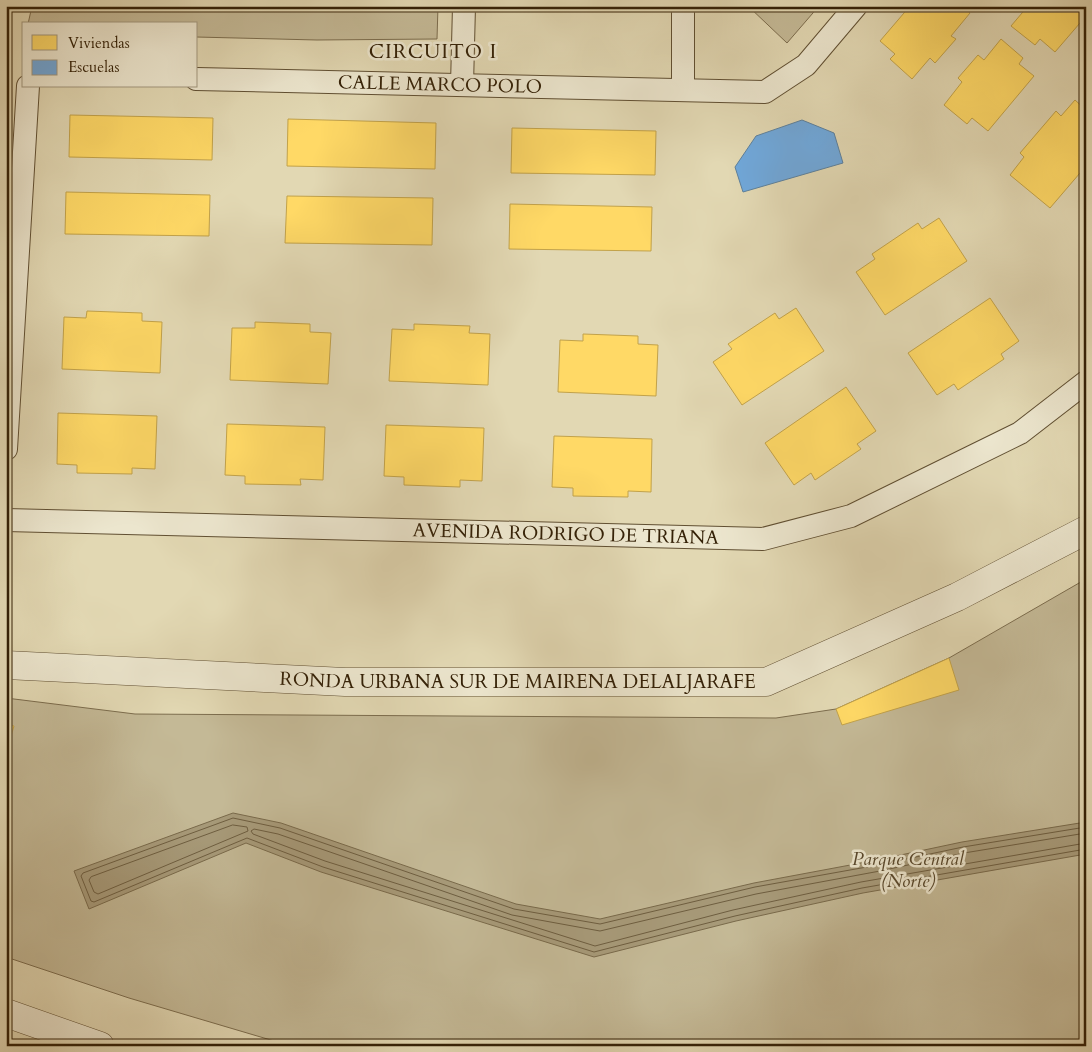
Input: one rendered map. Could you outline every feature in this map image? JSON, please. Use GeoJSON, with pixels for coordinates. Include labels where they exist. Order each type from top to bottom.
{"type":"FeatureCollection","features":[{"type":"Feature","properties":{"kind":"street"},"geometry":{"type":"LineString","coordinates":[[462,85],[464,6]]}},
{"type":"Feature","properties":{"kind":"street"},"geometry":{"type":"LineString","coordinates":[[683,6],[684,90]]}},
{"type":"Feature","properties":{"kind":"street","name":"CALLE MARCO POLO"},"geometry":{"type":"LineString","coordinates":[[198,79],[765,92],[806,65],[856,6]]}},
{"type":"Feature","properties":{"kind":"street"},"geometry":{"type":"LineString","coordinates":[[6,449],[28,88]]}},
{"type":"Feature","properties":{"kind":"street","name":"AVENIDA RODRIGO DE TRIANA"},"geometry":{"type":"LineString","coordinates":[[6,520],[763,539],[851,516],[1020,433],[1086,382]]}},
{"type":"Feature","properties":{"kind":"street","name":"RONDA URBANA SUR DE MAIRENA DELALJARAFE"},"geometry":{"type":"LineString","coordinates":[[6,664],[345,682],[766,682],[957,597],[1086,530]]}},
{"type":"Feature","properties":{"kind":"street"},"geometry":{"type":"LineString","coordinates":[[6,1013],[100,1046]]}},
{"type":"Feature","properties":{"kind":"green space"},"geometry":{"type":"Polygon","coordinates":[[[32,6],[438,6],[437,39],[317,40],[198,37],[198,22],[28,22],[32,6]]]}},
{"type":"Feature","properties":{"kind":"green space"},"geometry":{"type":"Polygon","coordinates":[[[748,6],[819,6],[787,43],[748,6]]]}},
{"type":"Feature","properties":{"kind":"green space","name":"Parque Central (Norte)"},"geometry":{"type":"Polygon","coordinates":[[[1086,579],[1086,1046],[291,1046],[129,998],[6,957],[6,698],[135,714],[776,718],[836,709],[949,658],[1086,579]]]}},
{"type":"Feature","properties":{"kind":"water"},"geometry":{"type":"Polygon","coordinates":[[[233,813],[281,823],[516,904],[600,919],[754,883],[962,842],[1086,822],[1086,854],[863,893],[736,921],[594,957],[321,872],[246,843],[89,909],[74,871],[233,813]]]}},
{"type":"Feature","properties":{"kind":"building: Viviendas"},"geometry":{"type":"Polygon","coordinates":[[[910,6],[962,6],[970,13],[951,36],[956,39],[935,63],[930,58],[912,79],[890,59],[895,54],[880,41],[910,6]]]}},
{"type":"Feature","properties":{"kind":"building: Viviendas"},"geometry":{"type":"Polygon","coordinates":[[[1028,6],[1086,6],[1086,16],[1055,52],[1040,39],[1035,45],[1011,26],[1028,6]]]}},
{"type":"Feature","properties":{"kind":"building: Viviendas"},"geometry":{"type":"Polygon","coordinates":[[[1001,39],[1023,58],[1019,64],[1034,76],[988,131],[972,118],[967,124],[944,105],[962,82],[958,78],[978,55],[984,60],[1001,39]]]}},
{"type":"Feature","properties":{"kind":"building: Viviendas"},"geometry":{"type":"Polygon","coordinates":[[[1075,100],[1086,110],[1086,166],[1050,208],[1010,175],[1024,157],[1020,153],[1056,111],[1061,116],[1075,100]]]}},
{"type":"Feature","properties":{"kind":"building: Viviendas"},"geometry":{"type":"Polygon","coordinates":[[[70,115],[213,118],[212,160],[69,157],[70,115]]]}},
{"type":"Feature","properties":{"kind":"building: Viviendas"},"geometry":{"type":"Polygon","coordinates":[[[288,119],[436,123],[435,169],[287,166],[288,119]]]}},
{"type":"Feature","properties":{"kind":"building: Viviendas"},"geometry":{"type":"Polygon","coordinates":[[[512,128],[656,131],[655,175],[511,173],[512,128]]]}},
{"type":"Feature","properties":{"kind":"building: Viviendas"},"geometry":{"type":"Polygon","coordinates":[[[66,192],[210,195],[209,236],[65,234],[66,192]]]}},
{"type":"Feature","properties":{"kind":"building: Viviendas"},"geometry":{"type":"Polygon","coordinates":[[[287,196],[433,198],[432,245],[285,243],[287,196]]]}},
{"type":"Feature","properties":{"kind":"building: Viviendas"},"geometry":{"type":"Polygon","coordinates":[[[510,204],[652,207],[651,251],[509,249],[510,204]]]}},
{"type":"Feature","properties":{"kind":"building: Viviendas"},"geometry":{"type":"Polygon","coordinates":[[[939,218],[967,261],[885,315],[856,272],[875,259],[872,254],[918,223],[922,229],[939,218]]]}},
{"type":"Feature","properties":{"kind":"building: Viviendas"},"geometry":{"type":"Polygon","coordinates":[[[990,298],[1019,341],[1001,354],[1004,359],[958,390],[954,384],[937,395],[908,353],[990,298]]]}},
{"type":"Feature","properties":{"kind":"building: Viviendas"},"geometry":{"type":"Polygon","coordinates":[[[796,308],[824,351],[742,405],[713,362],[732,349],[728,344],[775,313],[779,319],[796,308]]]}},
{"type":"Feature","properties":{"kind":"building: Viviendas"},"geometry":{"type":"Polygon","coordinates":[[[87,311],[142,313],[142,321],[162,322],[160,373],[62,369],[64,317],[86,318],[87,311]]]}},
{"type":"Feature","properties":{"kind":"building: Viviendas"},"geometry":{"type":"Polygon","coordinates":[[[255,322],[310,324],[310,332],[331,333],[328,384],[230,380],[232,328],[255,328],[255,322]]]}},
{"type":"Feature","properties":{"kind":"building: Viviendas"},"geometry":{"type":"Polygon","coordinates":[[[414,324],[470,326],[469,333],[490,334],[488,385],[389,381],[392,329],[414,330],[414,324]]]}},
{"type":"Feature","properties":{"kind":"building: Viviendas"},"geometry":{"type":"Polygon","coordinates":[[[583,334],[638,336],[638,344],[658,345],[656,396],[558,392],[560,340],[583,341],[583,334]]]}},
{"type":"Feature","properties":{"kind":"building: Viviendas"},"geometry":{"type":"Polygon","coordinates":[[[846,387],[876,431],[857,444],[861,449],[815,480],[811,473],[794,485],[765,443],[846,387]]]}},
{"type":"Feature","properties":{"kind":"building: Viviendas"},"geometry":{"type":"Polygon","coordinates":[[[58,413],[157,416],[155,469],[132,468],[132,474],[77,473],[77,465],[57,464],[58,413]]]}},
{"type":"Feature","properties":{"kind":"building: Viviendas"},"geometry":{"type":"Polygon","coordinates":[[[227,424],[325,427],[323,480],[300,479],[301,485],[245,484],[245,476],[225,475],[227,424]]]}},
{"type":"Feature","properties":{"kind":"building: Viviendas"},"geometry":{"type":"Polygon","coordinates":[[[386,425],[484,428],[482,481],[460,480],[460,487],[404,485],[404,477],[384,476],[386,425]]]}},
{"type":"Feature","properties":{"kind":"building: Viviendas"},"geometry":{"type":"Polygon","coordinates":[[[554,436],[652,439],[651,492],[628,491],[628,497],[573,496],[573,488],[552,487],[554,436]]]}},
{"type":"Feature","properties":{"kind":"building: Viviendas"},"geometry":{"type":"Polygon","coordinates":[[[949,658],[959,690],[842,725],[836,709],[949,658]]]}},
{"type":"Feature","properties":{"kind":"building: Viviendas"},"geometry":{"type":"Polygon","coordinates":[[[6,724],[14,726],[6,753],[6,724]]]}},
{"type":"Feature","properties":{"kind":"building: Escuelas"},"geometry":{"type":"Polygon","coordinates":[[[802,120],[834,133],[843,163],[743,192],[735,167],[756,136],[802,120]]]}},
{"type":"Feature","properties":{"kind":"district","name":"CIRCUITO I"},"geometry":{"type":"Point","coordinates":[433,51]}}]}
